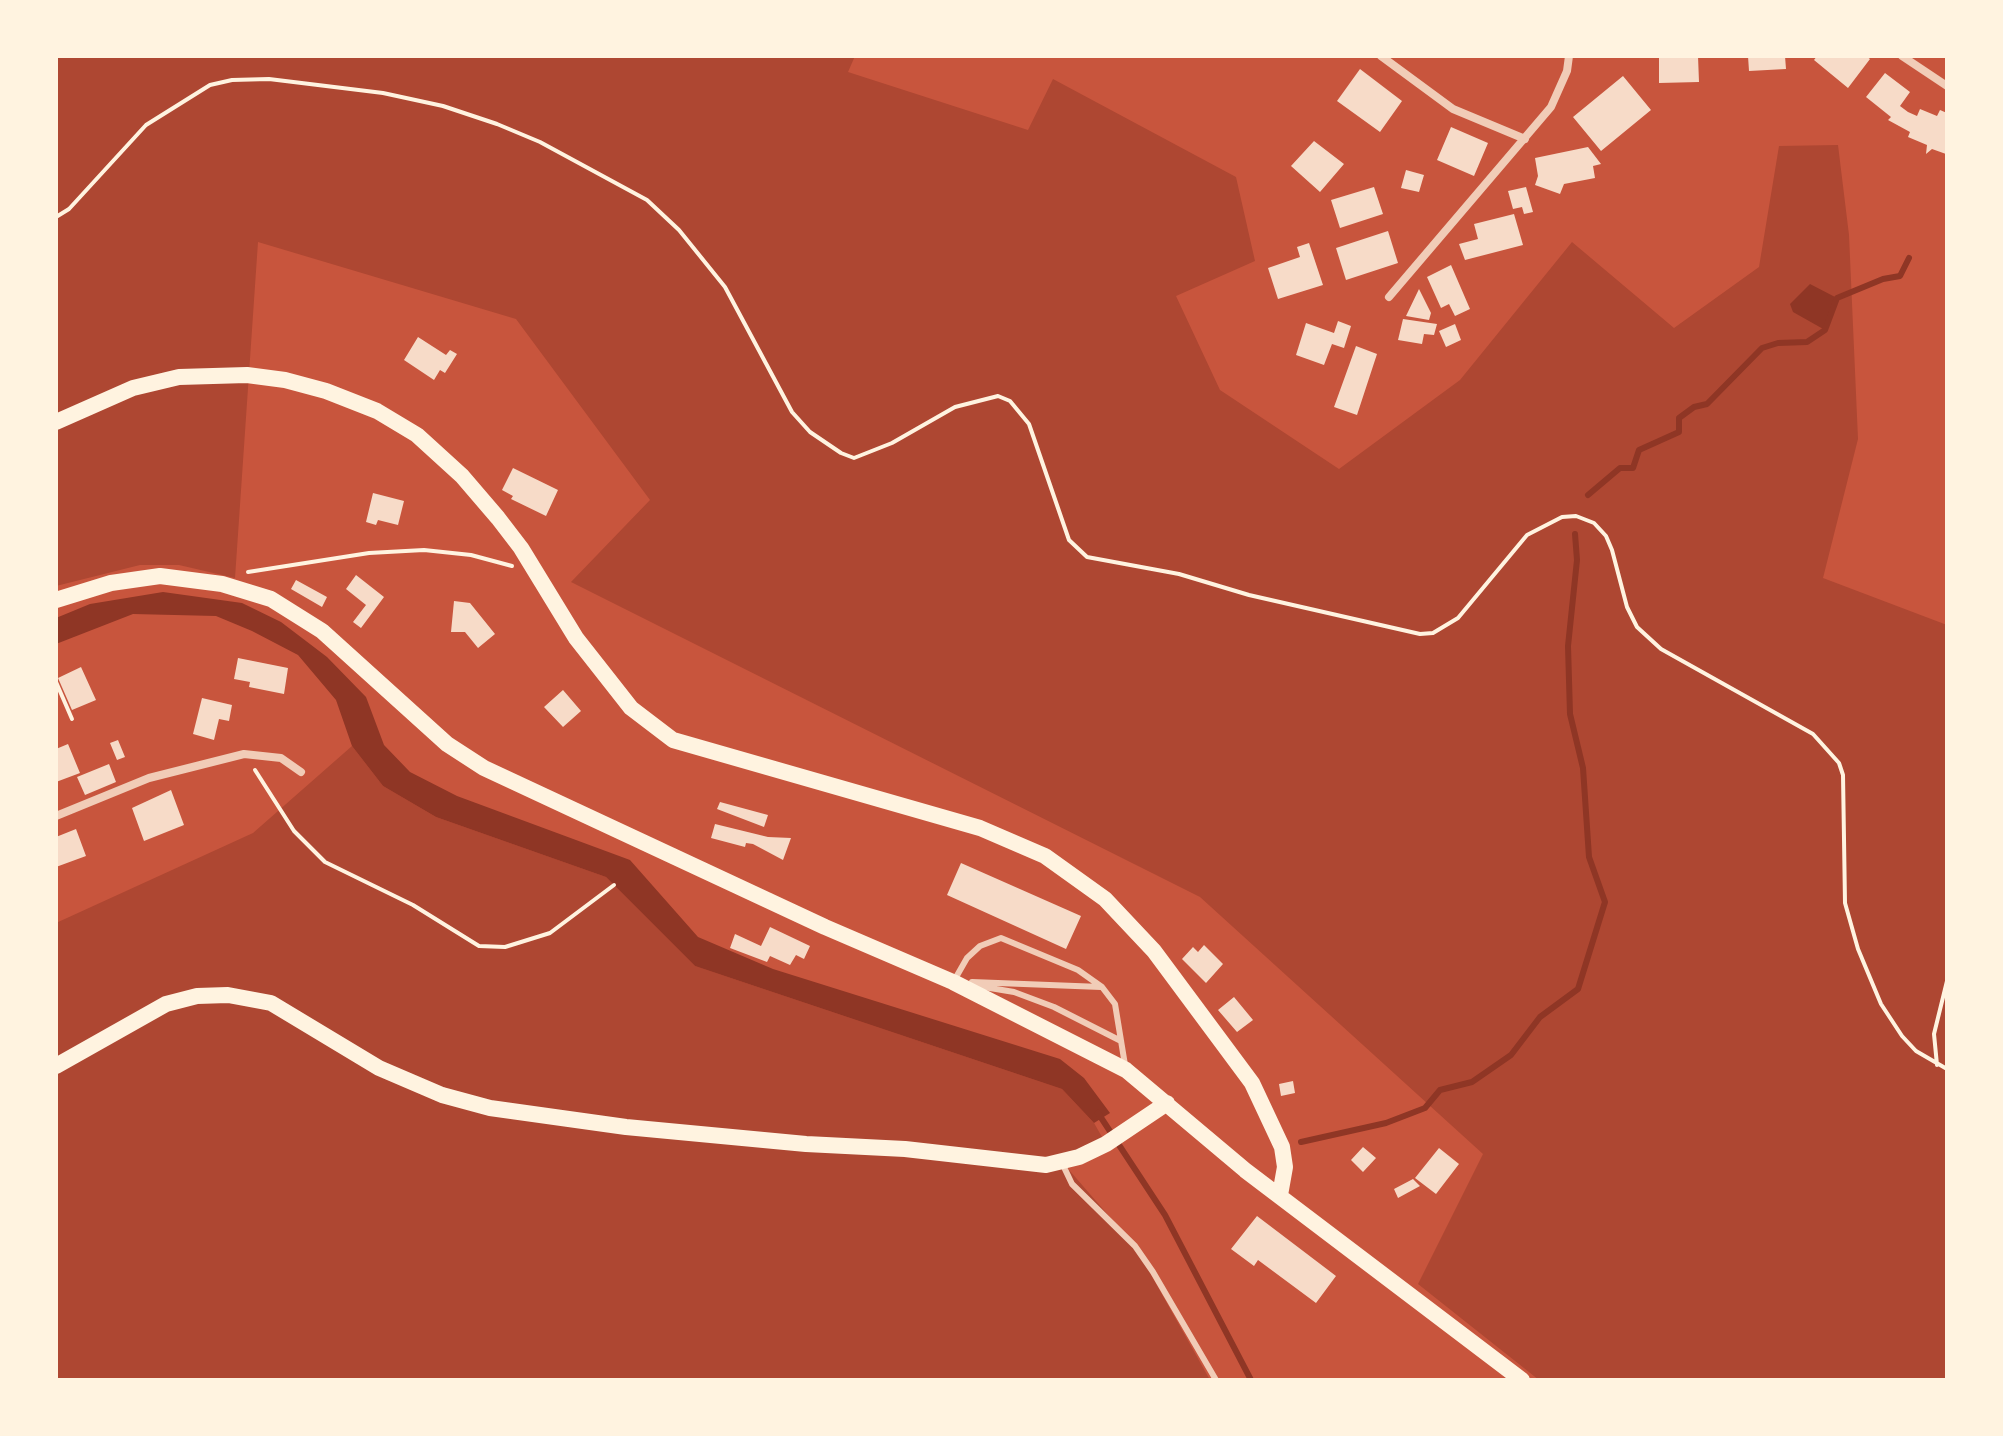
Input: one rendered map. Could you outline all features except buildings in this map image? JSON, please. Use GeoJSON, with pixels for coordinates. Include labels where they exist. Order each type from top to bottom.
{"type":"FeatureCollection","features":[{"type":"Feature","properties":{"kind":"main road"},"geometry":{"type":"LineString","coordinates":[[56,422],[133,388],[179,377],[252,376],[326,391],[377,411],[417,435],[462,476],[514,538],[576,638],[631,708],[673,740],[980,828],[1045,856],[1105,899],[1154,951],[1252,1083],[1282,1147],[1285,1167],[1280,1195]]}},
{"type":"Feature","properties":{"kind":"main road"},"geometry":{"type":"LineString","coordinates":[[56,600],[102,585],[160,576],[242,588],[271,599],[322,631],[433,732],[474,763],[595,822],[953,982],[1126,1070],[1280,1195],[1522,1380]]}},
{"type":"Feature","properties":{"kind":"main road"},"geometry":{"type":"LineString","coordinates":[[56,1066],[136,1018],[175,1000],[228,995],[271,1003],[379,1068],[433,1092],[490,1108],[626,1127],[806,1144],[905,1149],[1035,1165],[1062,1163],[1106,1144],[1167,1103]]}},
{"type":"Feature","properties":{"kind":"street"},"geometry":{"type":"LineString","coordinates":[[1381,56],[1453,109],[1525,139]]}},
{"type":"Feature","properties":{"kind":"street"},"geometry":{"type":"LineString","coordinates":[[1389,297],[1551,107],[1565,79],[1569,56]]}},
{"type":"Feature","properties":{"kind":"street"},"geometry":{"type":"LineString","coordinates":[[1902,56],[1947,86]]}},
{"type":"Feature","properties":{"kind":"street"},"geometry":{"type":"LineString","coordinates":[[56,816],[149,778],[244,754],[281,758],[301,772]]}},
{"type":"Feature","properties":{"kind":"lane"},"geometry":{"type":"LineString","coordinates":[[953,982],[967,958],[980,946],[1001,938],[1078,970],[1102,987],[1115,1004],[1126,1070]]}},
{"type":"Feature","properties":{"kind":"lane"},"geometry":{"type":"LineString","coordinates":[[953,982],[1102,987]]}},
{"type":"Feature","properties":{"kind":"lane"},"geometry":{"type":"LineString","coordinates":[[953,982],[1014,992],[1054,1007],[1121,1041]]}},
{"type":"Feature","properties":{"kind":"lane"},"geometry":{"type":"LineString","coordinates":[[1062,1163],[1072,1184],[1135,1246],[1216,1380]]}},
{"type":"Feature","properties":{"kind":"path"},"geometry":{"type":"LineString","coordinates":[[56,217],[69,209],[146,125],[210,85],[232,80],[269,79],[383,93],[443,106],[497,124],[552,148],[647,200],[679,230],[725,287],[792,412],[810,432],[841,453],[854,458],[892,443],[955,407],[998,396],[1010,401],[1029,424],[1069,540],[1087,557],[1179,574],[1249,595],[1420,634],[1445,628],[1458,618],[1527,535],[1562,517],[1576,516],[1594,523],[1606,536],[1612,550],[1627,607],[1637,627],[1661,649],[1813,734],[1839,763],[1844,795],[1843,888],[1858,949],[1881,1004],[1902,1036],[1916,1051],[1946,1069],[1947,1078]]}},
{"type":"Feature","properties":{"kind":"path"},"geometry":{"type":"LineString","coordinates":[[242,588],[243,573],[369,553],[445,551],[534,570]]}},
{"type":"Feature","properties":{"kind":"path"},"geometry":{"type":"LineString","coordinates":[[56,682],[72,719]]}},
{"type":"Feature","properties":{"kind":"path"},"geometry":{"type":"LineString","coordinates":[[244,754],[294,831],[325,862],[413,905],[479,946],[505,947],[550,933],[614,885]]}},
{"type":"Feature","properties":{"kind":"path"},"geometry":{"type":"LineString","coordinates":[[1937,1065],[1934,1034],[1947,981]]}},
{"type":"Feature","properties":{"kind":"shaded area"},"geometry":{"type":"Polygon","coordinates":[[[56,56],[855,56],[848,72],[1028,130],[1053,79],[1236,177],[1255,261],[1176,296],[1220,390],[1339,469],[1460,380],[1572,242],[1674,328],[1759,267],[1779,146],[1838,145],[1849,235],[1858,439],[1823,578],[1947,625],[1947,1380],[1539,1380],[1418,1284],[1483,1154],[1200,897],[571,582],[650,500],[516,319],[258,242],[235,578],[179,565],[140,565],[56,586],[56,56]]]}},
{"type":"Feature","properties":{"kind":"shaded area"},"geometry":{"type":"Polygon","coordinates":[[[1810,284],[1837,298],[1825,330],[1793,312],[1790,304],[1810,284]]]}},
{"type":"Feature","properties":{"kind":"shaded area"},"geometry":{"type":"Polygon","coordinates":[[[163,592],[242,603],[281,622],[327,657],[366,697],[384,745],[410,772],[457,796],[630,860],[698,937],[773,969],[1060,1059],[1084,1078],[1110,1113],[1094,1123],[1062,1089],[695,966],[606,877],[436,817],[383,786],[352,746],[336,700],[298,655],[252,631],[216,616],[133,614],[56,644],[56,618],[90,604],[163,592]]]}},
{"type":"Feature","properties":{"kind":"shaded area"},"geometry":{"type":"Polygon","coordinates":[[[352,746],[383,786],[436,817],[606,877],[695,966],[1062,1089],[1094,1123],[1106,1144],[1063,1163],[1135,1246],[1210,1380],[56,1380],[56,923],[253,833],[352,746]]]}},
{"type":"Feature","properties":{"kind":"waterway"},"geometry":{"type":"LineString","coordinates":[[1588,495],[1620,468],[1633,468],[1639,450],[1679,432],[1679,418],[1694,407],[1707,404],[1762,348],[1778,343],[1807,342],[1825,330],[1837,298],[1883,279],[1900,276],[1909,258]]}},
{"type":"Feature","properties":{"kind":"waterway"},"geometry":{"type":"LineString","coordinates":[[1301,1142],[1386,1123],[1425,1108],[1440,1090],[1472,1082],[1511,1055],[1540,1017],[1578,989],[1605,902],[1589,857],[1583,768],[1570,714],[1568,646],[1577,560],[1575,534]]}},
{"type":"Feature","properties":{"kind":"waterway"},"geometry":{"type":"LineString","coordinates":[[1098,1113],[1165,1215],[1251,1380]]}}]}
